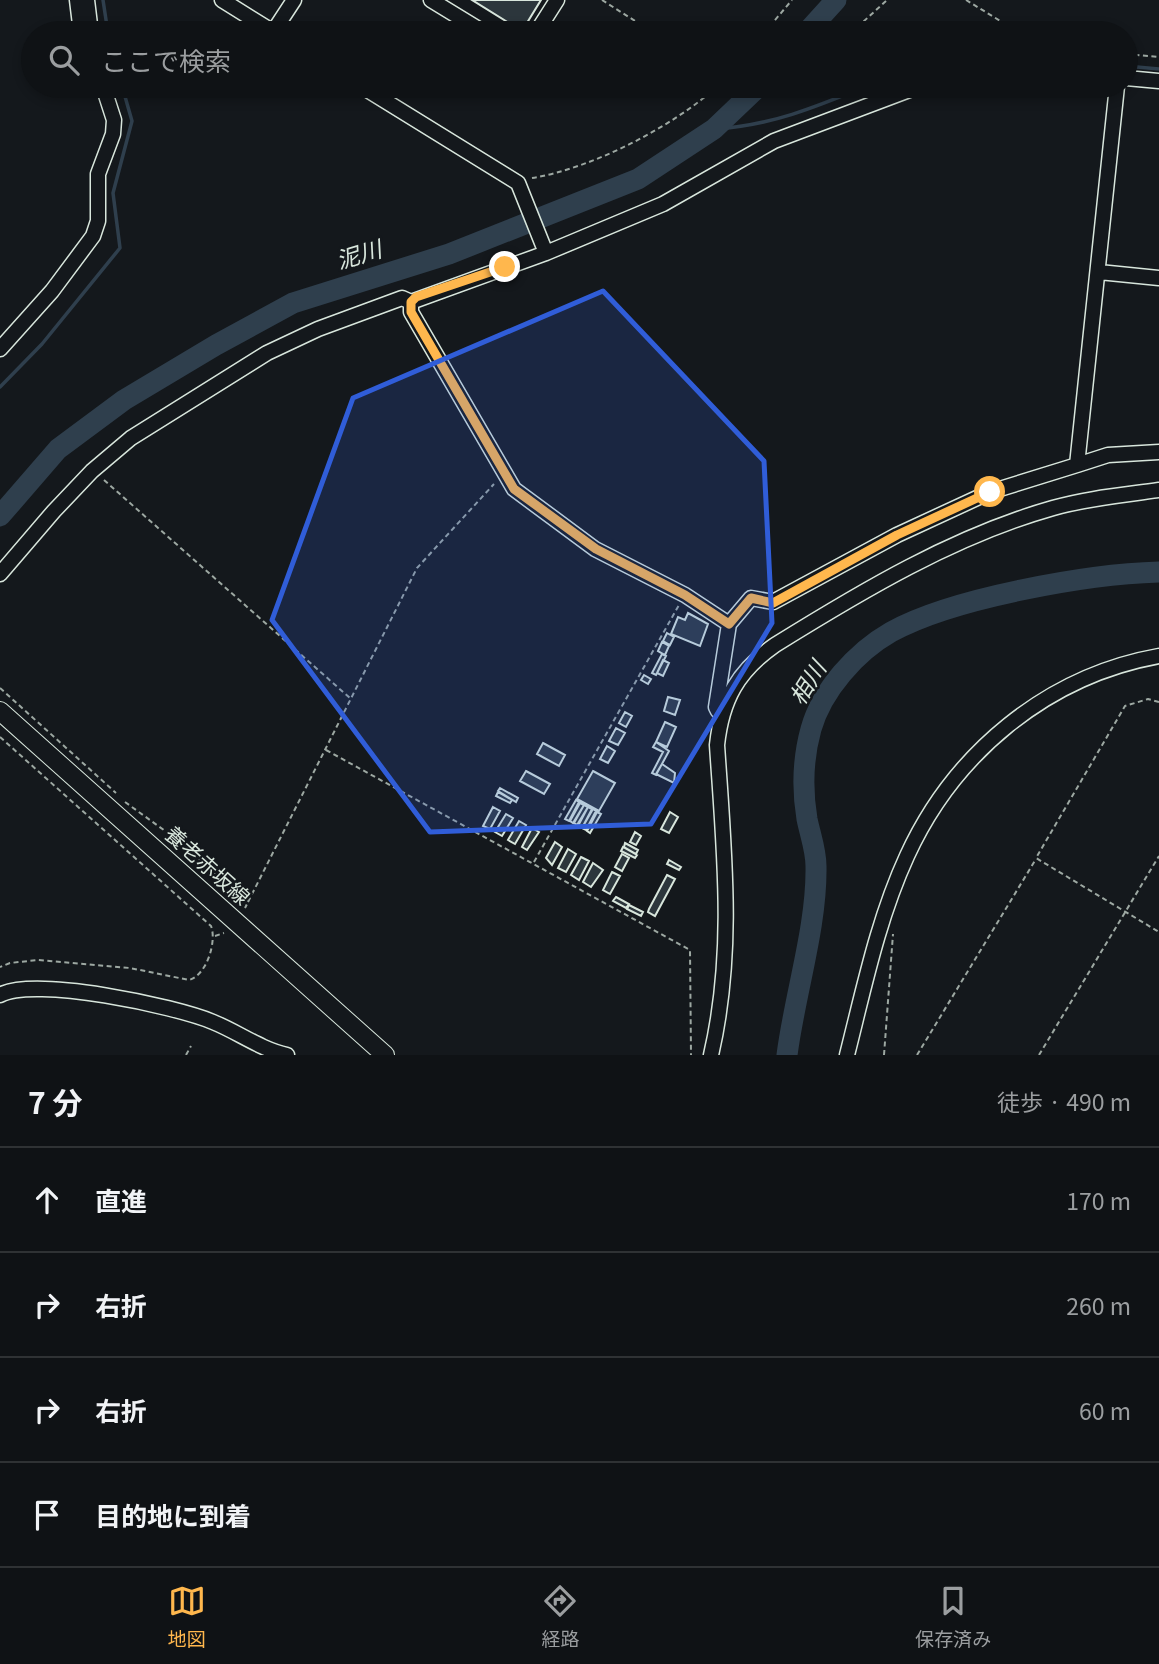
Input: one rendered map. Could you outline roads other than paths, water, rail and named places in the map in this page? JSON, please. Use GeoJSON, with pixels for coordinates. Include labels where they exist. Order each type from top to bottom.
{"type":"FeatureCollection","features":[{"type":"Feature","properties":{"kind":"main road","name":"養老赤坂線"},"geometry":{"type":"LineString","coordinates":[[0,711],[385,1055]]}},
{"type":"Feature","properties":{"kind":"street"},"geometry":{"type":"LineString","coordinates":[[76,0],[79,21]]}},
{"type":"Feature","properties":{"kind":"street"},"geometry":{"type":"LineString","coordinates":[[87,0],[90,21]]}},
{"type":"Feature","properties":{"kind":"street"},"geometry":{"type":"LineString","coordinates":[[222,0],[255,21]]}},
{"type":"Feature","properties":{"kind":"street"},"geometry":{"type":"LineString","coordinates":[[281,21],[294,0]]}},
{"type":"Feature","properties":{"kind":"street"},"geometry":{"type":"LineString","coordinates":[[431,0],[465,21]]}},
{"type":"Feature","properties":{"kind":"street"},"geometry":{"type":"LineString","coordinates":[[544,21],[557,0]]}},
{"type":"Feature","properties":{"kind":"street"},"geometry":{"type":"LineString","coordinates":[[1138,79],[1159,81]]}},
{"type":"Feature","properties":{"kind":"street"},"geometry":{"type":"LineString","coordinates":[[0,349],[27,321],[93,236],[98,221],[98,174],[113,134],[114,120],[107,98]]}},
{"type":"Feature","properties":{"kind":"street"},"geometry":{"type":"LineString","coordinates":[[380,98],[519,185],[545,249]]}},
{"type":"Feature","properties":{"kind":"street"},"geometry":{"type":"LineString","coordinates":[[0,574],[17,551],[92,471],[131,438],[267,353],[318,329],[402,298],[411,302],[663,204],[774,141],[888,98]]}},
{"type":"Feature","properties":{"kind":"street"},"geometry":{"type":"LineString","coordinates":[[1077,465],[1117,98]]}},
{"type":"Feature","properties":{"kind":"street"},"geometry":{"type":"LineString","coordinates":[[1099,272],[1159,278]]}},
{"type":"Feature","properties":{"kind":"street"},"geometry":{"type":"LineString","coordinates":[[411,302],[411,312],[514,489],[596,549],[685,595],[729,624]]}},
{"type":"Feature","properties":{"kind":"street"},"geometry":{"type":"LineString","coordinates":[[720,716],[716,706],[729,624],[751,598],[773,603],[897,535],[990,492],[1108,455],[1159,452]]}},
{"type":"Feature","properties":{"kind":"street"},"geometry":{"type":"LineString","coordinates":[[711,1055],[722,1006],[727,940],[717,745],[720,716],[729,691],[755,659],[806,625],[931,556],[1001,526],[1054,508],[1159,490]]}},
{"type":"Feature","properties":{"kind":"street"},"geometry":{"type":"LineString","coordinates":[[847,1055],[884,914],[907,855],[939,801],[977,751],[1022,713],[1075,681],[1128,661],[1159,656]]}},
{"type":"Feature","properties":{"kind":"street"},"geometry":{"type":"LineString","coordinates":[[0,995],[31,988],[162,1006],[211,1021],[270,1051],[287,1055]]}},
{"type":"Feature","properties":{"kind":"waterway"},"geometry":{"type":"LineString","coordinates":[[103,0],[106,21]]}},
{"type":"Feature","properties":{"kind":"waterway","name":"泥川"},"geometry":{"type":"LineString","coordinates":[[817,21],[836,0]]}},
{"type":"Feature","properties":{"kind":"waterway"},"geometry":{"type":"LineString","coordinates":[[1138,67],[1159,69]]}},
{"type":"Feature","properties":{"kind":"waterway"},"geometry":{"type":"LineString","coordinates":[[0,387],[42,344],[120,248],[113,193],[132,121],[125,98]]}},
{"type":"Feature","properties":{"kind":"waterway","name":"泥川"},"geometry":{"type":"LineString","coordinates":[[0,516],[58,449],[124,400],[216,345],[293,303],[449,254],[638,179],[714,129],[746,98]]}},
{"type":"Feature","properties":{"kind":"waterway"},"geometry":{"type":"LineString","coordinates":[[714,129],[774,120],[836,98]]}},
{"type":"Feature","properties":{"kind":"waterway","name":"相川"},"geometry":{"type":"LineString","coordinates":[[787,1055],[815,889],[816,860],[804,796],[808,740],[823,700],[842,673],[865,650],[891,632],[949,609],[1059,583],[1159,572]]}}]}
